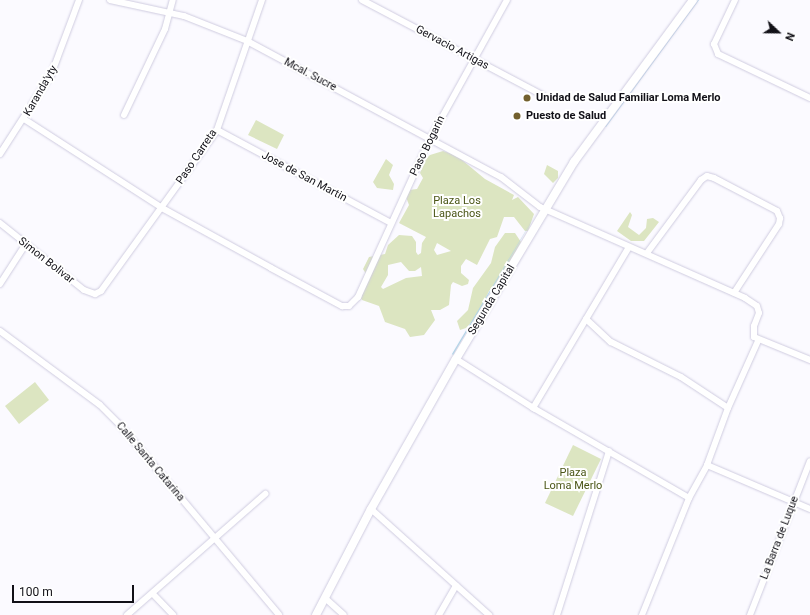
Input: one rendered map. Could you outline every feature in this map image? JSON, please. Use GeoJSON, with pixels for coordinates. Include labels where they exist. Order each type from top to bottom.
{"type":"FeatureCollection","features":[{"type":"Feature","properties":{"kind":"street","name":"Karanda'yty"},"geometry":{"type":"LineString","coordinates":[[0,154],[24,119],[58,62],[79,0]]}},
{"type":"Feature","properties":{"kind":"street","name":"Mcal. Sucre"},"geometry":{"type":"LineString","coordinates":[[110,0],[193,18],[248,42],[501,177],[546,210],[629,247],[647,253],[699,279],[734,293],[757,306],[759,313],[753,333],[758,341]]}},
{"type":"Feature","properties":{"kind":"street"},"geometry":{"type":"LineString","coordinates":[[124,115],[165,29],[173,0]]}},
{"type":"Feature","properties":{"kind":"street","name":"Paso Carreta"},"geometry":{"type":"LineString","coordinates":[[95,294],[105,285],[217,130],[262,0]]}},
{"type":"Feature","properties":{"kind":"street","name":"Gervacio Artigas"},"geometry":{"type":"LineString","coordinates":[[362,0],[542,95]]}},
{"type":"Feature","properties":{"kind":"street","name":"Paso Bogarin"},"geometry":{"type":"LineString","coordinates":[[162,208],[342,306],[349,306],[358,296],[430,139],[507,0]]}},
{"type":"Feature","properties":{"kind":"street","name":"Segunda Capital"},"geometry":{"type":"LineString","coordinates":[[316,615],[371,509],[456,359],[587,142],[692,0]]}},
{"type":"Feature","properties":{"kind":"street"},"geometry":{"type":"LineString","coordinates":[[735,0],[714,44],[718,54],[810,98]]}},
{"type":"Feature","properties":{"kind":"street"},"geometry":{"type":"LineString","coordinates":[[24,119],[162,208]]}},
{"type":"Feature","properties":{"kind":"street","name":"Jose de San Martin"},"geometry":{"type":"LineString","coordinates":[[217,130],[391,223]]}},
{"type":"Feature","properties":{"kind":"street"},"geometry":{"type":"LineString","coordinates":[[647,253],[701,180],[706,176],[714,178],[777,211],[780,218],[779,224],[734,293]]}},
{"type":"Feature","properties":{"kind":"street","name":"Simon Bolivar"},"geometry":{"type":"LineString","coordinates":[[0,223],[25,245],[84,290],[95,294]]}},
{"type":"Feature","properties":{"kind":"street"},"geometry":{"type":"LineString","coordinates":[[0,284],[25,245]]}},
{"type":"Feature","properties":{"kind":"street"},"geometry":{"type":"LineString","coordinates":[[533,408],[629,247]]}},
{"type":"Feature","properties":{"kind":"street"},"geometry":{"type":"LineString","coordinates":[[586,319],[611,342],[681,377],[728,408]]}},
{"type":"Feature","properties":{"kind":"street","name":"Calle Santa Catarina"},"geometry":{"type":"LineString","coordinates":[[0,331],[100,404],[120,424],[279,615]]}},
{"type":"Feature","properties":{"kind":"street"},"geometry":{"type":"LineString","coordinates":[[642,615],[689,498],[707,465],[728,408],[758,341],[810,360]]}},
{"type":"Feature","properties":{"kind":"street"},"geometry":{"type":"LineString","coordinates":[[456,359],[533,408],[689,498]]}},
{"type":"Feature","properties":{"kind":"street"},"geometry":{"type":"LineString","coordinates":[[557,615],[609,451]]}},
{"type":"Feature","properties":{"kind":"street","name":"La Barra de Luque"},"geometry":{"type":"LineString","coordinates":[[750,615],[810,461]]}},
{"type":"Feature","properties":{"kind":"street"},"geometry":{"type":"LineString","coordinates":[[707,465],[810,509]]}},
{"type":"Feature","properties":{"kind":"street"},"geometry":{"type":"LineString","coordinates":[[127,615],[153,594],[265,494]]}},
{"type":"Feature","properties":{"kind":"street"},"geometry":{"type":"LineString","coordinates":[[371,509],[489,615]]}},
{"type":"Feature","properties":{"kind":"street"},"geometry":{"type":"LineString","coordinates":[[438,615],[456,586]]}},
{"type":"Feature","properties":{"kind":"street"},"geometry":{"type":"LineString","coordinates":[[153,594],[173,615]]}},
{"type":"Feature","properties":{"kind":"street"},"geometry":{"type":"LineString","coordinates":[[325,598],[344,615]]}},
{"type":"Feature","properties":{"kind":"green space"},"geometry":{"type":"Polygon","coordinates":[[[256,120],[284,135],[277,149],[248,135],[256,120]]]}},
{"type":"Feature","properties":{"kind":"green space","name":"Plaza Los Lapachos"},"geometry":{"type":"Polygon","coordinates":[[[443,151],[456,155],[485,179],[514,195],[512,200],[518,197],[534,214],[528,231],[525,231],[514,217],[504,217],[497,237],[490,239],[477,265],[466,259],[461,266],[461,273],[469,280],[468,284],[462,286],[453,282],[451,285],[449,305],[440,310],[431,310],[435,320],[424,335],[410,337],[405,329],[385,322],[379,306],[362,300],[360,297],[368,277],[363,269],[369,257],[385,254],[388,245],[399,235],[412,236],[416,242],[416,252],[418,255],[421,253],[422,243],[426,237],[399,223],[409,205],[406,197],[409,190],[417,189],[423,178],[420,173],[425,160],[430,155],[443,151]],[[437,243],[434,250],[437,255],[451,251],[437,243]],[[401,262],[388,265],[388,275],[381,287],[383,289],[406,278],[422,276],[421,267],[415,271],[409,271],[401,262]]]}},
{"type":"Feature","properties":{"kind":"green space"},"geometry":{"type":"Polygon","coordinates":[[[386,159],[393,165],[389,175],[394,184],[393,190],[377,188],[373,182],[386,159]]]}},
{"type":"Feature","properties":{"kind":"green space"},"geometry":{"type":"Polygon","coordinates":[[[547,165],[558,171],[558,178],[553,183],[544,174],[547,165]]]}},
{"type":"Feature","properties":{"kind":"green space"},"geometry":{"type":"Polygon","coordinates":[[[630,212],[632,215],[628,227],[639,235],[646,228],[647,219],[653,218],[659,222],[644,241],[631,241],[617,231],[630,212]]]}},
{"type":"Feature","properties":{"kind":"green space"},"geometry":{"type":"Polygon","coordinates":[[[505,233],[515,233],[521,242],[506,271],[489,291],[478,315],[466,328],[460,330],[457,321],[468,310],[473,288],[491,263],[495,247],[505,233]]]}},
{"type":"Feature","properties":{"kind":"green space"},"geometry":{"type":"Polygon","coordinates":[[[35,382],[49,400],[19,424],[5,406],[35,382]]]}},
{"type":"Feature","properties":{"kind":"green space","name":"Plaza Loma Merlo"},"geometry":{"type":"Polygon","coordinates":[[[573,445],[601,459],[573,516],[545,503],[573,445]]]}},
{"type":"Feature","properties":{"kind":"water"},"geometry":{"type":"Polygon","coordinates":[[[698,0],[699,0],[605,127],[698,0]]]}},
{"type":"Feature","properties":{"kind":"water"},"geometry":{"type":"Polygon","coordinates":[[[537,212],[453,355],[452,354],[537,212]]]}},
{"type":"Feature","properties":{"kind":"place","name":"Unidad de Salud Familiar Loma Merlo"},"geometry":{"type":"Point","coordinates":[527,98]}},
{"type":"Feature","properties":{"kind":"place","name":"Puesto de Salud"},"geometry":{"type":"Point","coordinates":[517,116]}}]}
